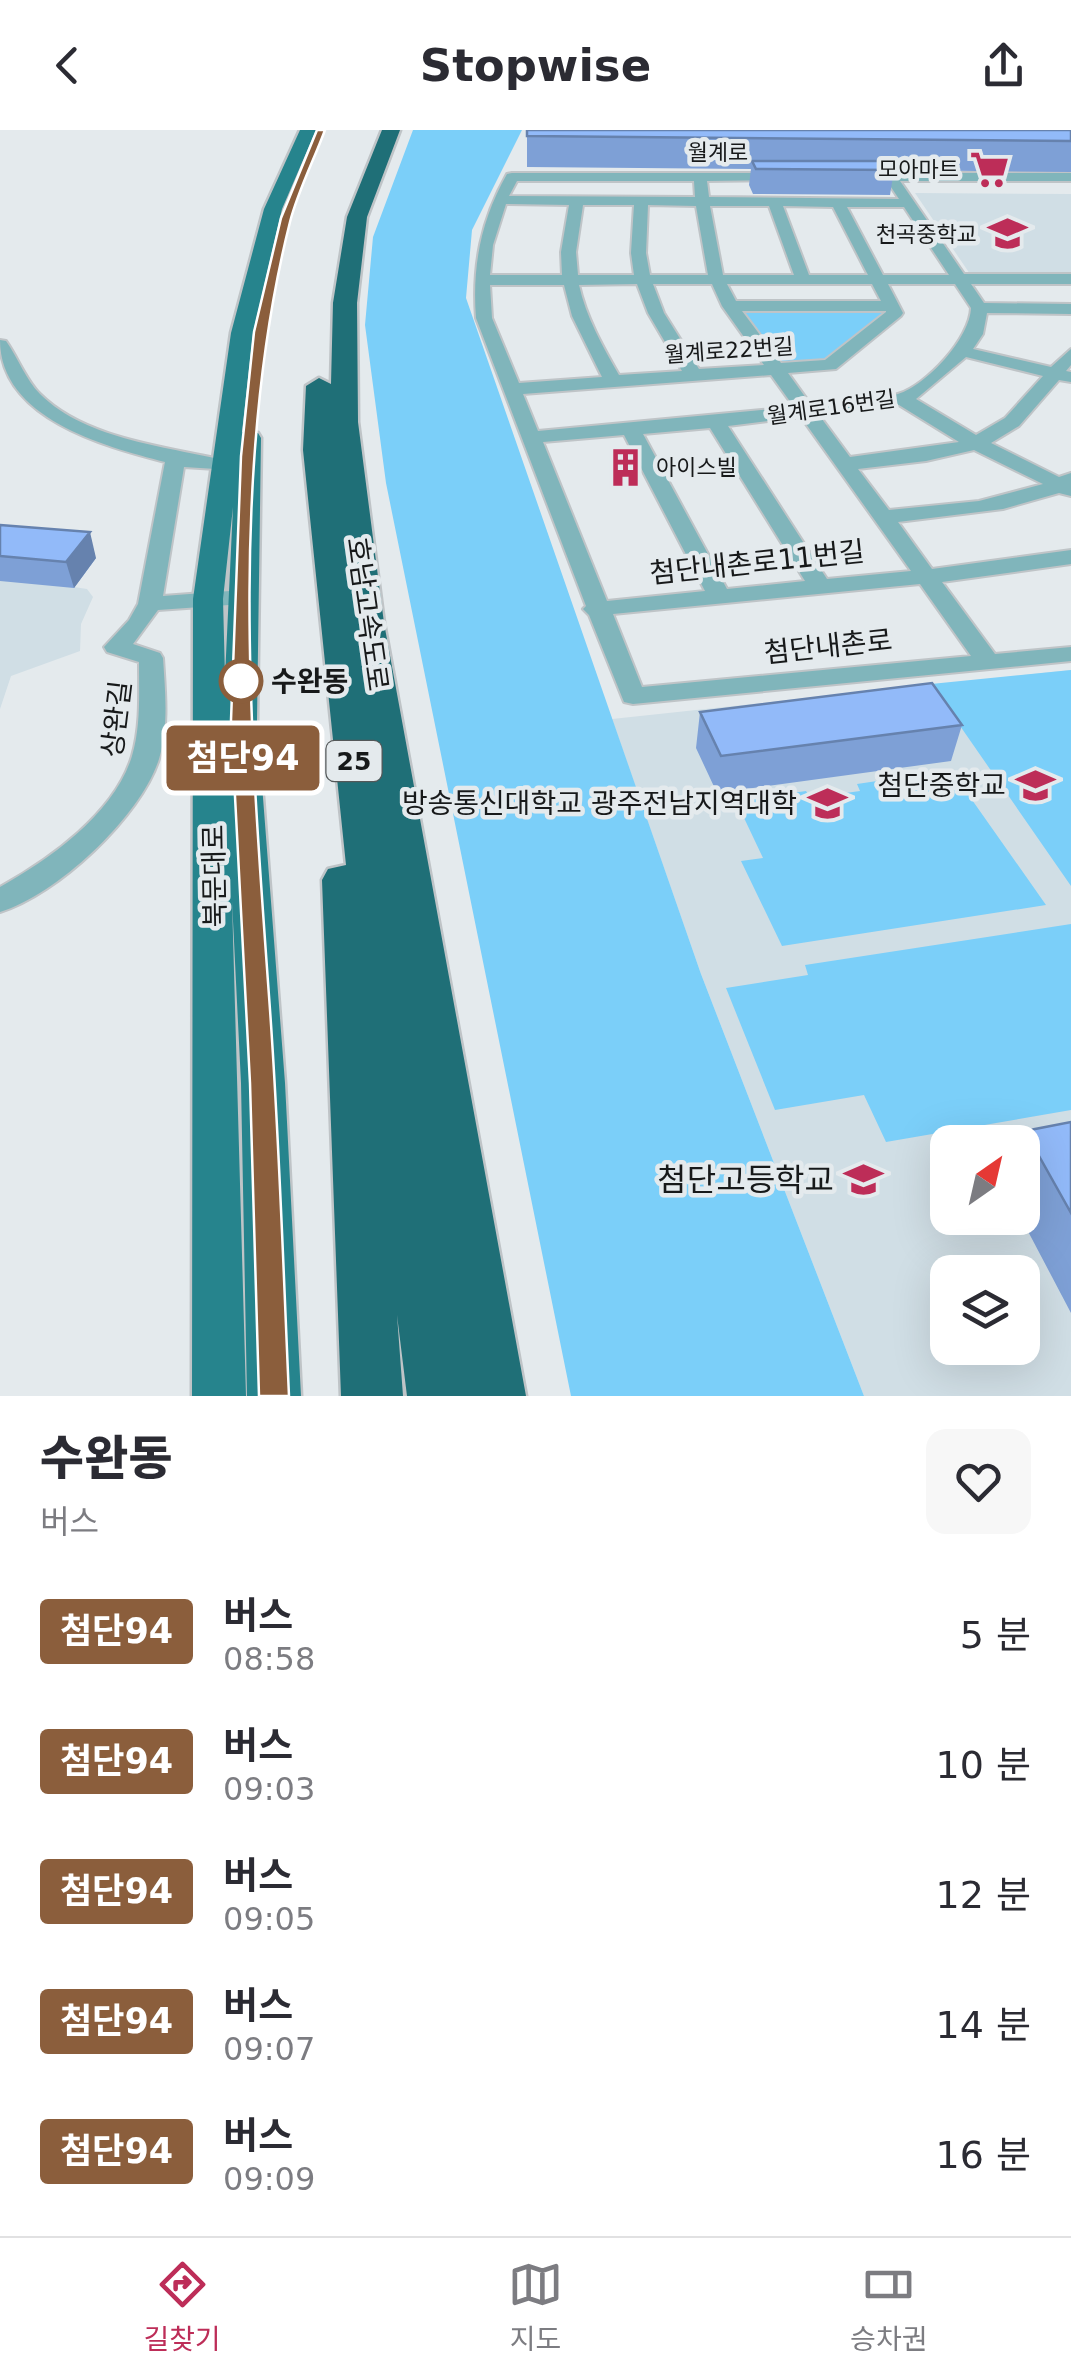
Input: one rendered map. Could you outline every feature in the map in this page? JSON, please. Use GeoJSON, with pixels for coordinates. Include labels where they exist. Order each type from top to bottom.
{"type":"FeatureCollection","features":[{"type":"Feature","properties":{"kind":"highway","name":"호남고속도로"},"geometry":{"type":"LineString","coordinates":[[370,130],[336,214],[321,308],[318,450],[336,628],[438,1396]]}},
{"type":"Feature","properties":{"kind":"highway","name":"호남고속도로"},"geometry":{"type":"LineString","coordinates":[[390,130],[357,217],[345,303],[344,422],[366,623],[495,1396]]}},
{"type":"Feature","properties":{"kind":"highway"},"geometry":{"type":"LineString","coordinates":[[336,628],[329,724],[348,931],[372,1396]]}},
{"type":"Feature","properties":{"kind":"main road","name":"북문대로"},"geometry":{"type":"LineString","coordinates":[[219,1396],[208,599],[242,333],[273,209],[310,139]]}},
{"type":"Feature","properties":{"kind":"main road","name":"북문대로"},"geometry":{"type":"LineString","coordinates":[[274,1396],[263,1083],[240,720],[243,596],[249,424],[260,332],[286,218],[310,139]]}},
{"type":"Feature","properties":{"kind":"street","name":"월계로"},"geometry":{"type":"LineString","coordinates":[[795,177],[512,177],[500,200],[908,203]]}},
{"type":"Feature","properties":{"kind":"street","name":"첨단내촌로11번길"},"geometry":{"type":"LineString","coordinates":[[700,177],[714,278],[730,306],[986,660]]}},
{"type":"Feature","properties":{"kind":"street"},"geometry":{"type":"LineString","coordinates":[[852,177],[1071,177]]}},
{"type":"Feature","properties":{"kind":"street"},"geometry":{"type":"LineString","coordinates":[[891,177],[978,308],[1071,309]]}},
{"type":"Feature","properties":{"kind":"street"},"geometry":{"type":"LineString","coordinates":[[500,200],[483,246],[480,280],[484,318],[595,609]]}},
{"type":"Feature","properties":{"kind":"street"},"geometry":{"type":"LineString","coordinates":[[577,202],[567,238],[569,278],[584,329],[613,381]]}},
{"type":"Feature","properties":{"kind":"street"},"geometry":{"type":"LineString","coordinates":[[641,202],[635,238],[641,278],[660,323],[694,375]]}},
{"type":"Feature","properties":{"kind":"street"},"geometry":{"type":"LineString","coordinates":[[774,202],[803,278]]}},
{"type":"Feature","properties":{"kind":"street"},"geometry":{"type":"LineString","coordinates":[[730,306],[892,306],[838,202]]}},
{"type":"Feature","properties":{"kind":"street"},"geometry":{"type":"LineString","coordinates":[[480,280],[1071,278]]}},
{"type":"Feature","properties":{"kind":"street","name":"월계로22번길"},"geometry":{"type":"LineString","coordinates":[[510,388],[830,365],[896,313],[892,306]]}},
{"type":"Feature","properties":{"kind":"street","name":"월계로16번길"},"geometry":{"type":"LineString","coordinates":[[530,437],[716,422],[902,398],[974,338],[981,323],[978,308]]}},
{"type":"Feature","properties":{"kind":"street"},"geometry":{"type":"LineString","coordinates":[[0,345],[37,402],[118,440],[176,460],[225,466]]}},
{"type":"Feature","properties":{"kind":"street"},"geometry":{"type":"LineString","coordinates":[[961,351],[1062,375]]}},
{"type":"Feature","properties":{"kind":"street"},"geometry":{"type":"LineString","coordinates":[[844,464],[916,457],[974,442],[1006,427],[1062,375],[1071,354]]}},
{"type":"Feature","properties":{"kind":"street"},"geometry":{"type":"LineString","coordinates":[[902,398],[974,442],[1067,485]]}},
{"type":"Feature","properties":{"kind":"street","name":"월계로16번길"},"geometry":{"type":"LineString","coordinates":[[716,422],[820,585]]}},
{"type":"Feature","properties":{"kind":"street"},"geometry":{"type":"LineString","coordinates":[[631,430],[719,595]]}},
{"type":"Feature","properties":{"kind":"street","name":"상완길"},"geometry":{"type":"LineString","coordinates":[[0,900],[22,890],[70,852],[123,800],[140,772],[152,711],[151,658],[116,646],[139,624],[150,604],[176,460]]}},
{"type":"Feature","properties":{"kind":"street","name":"첨단내촌로11번길"},"geometry":{"type":"LineString","coordinates":[[882,517],[975,508],[1067,485]]}},
{"type":"Feature","properties":{"kind":"street","name":"첨단내촌로11번길"},"geometry":{"type":"LineString","coordinates":[[595,609],[926,577],[1071,557]]}},
{"type":"Feature","properties":{"kind":"street"},"geometry":{"type":"LineString","coordinates":[[150,604],[243,596]]}},
{"type":"Feature","properties":{"kind":"street","name":"첨단내촌로"},"geometry":{"type":"LineString","coordinates":[[595,609],[632,696],[1071,651]]}},
{"type":"Feature","properties":{"kind":"shaded area"},"geometry":{"type":"Polygon","coordinates":[[[413,130],[522,130],[472,230],[466,298],[701,974],[864,1396],[571,1396],[386,483],[365,325],[373,237],[413,130]]]}},
{"type":"Feature","properties":{"kind":"shaded area","name":"천곡중학교"},"geometry":{"type":"Polygon","coordinates":[[[915,193],[1071,194],[1071,275],[970,274],[915,193]]]}},
{"type":"Feature","properties":{"kind":"shaded area"},"geometry":{"type":"Polygon","coordinates":[[[742,309],[886,312],[821,362],[784,364],[742,309]]]}},
{"type":"Feature","properties":{"kind":"shaded area"},"geometry":{"type":"Polygon","coordinates":[[[0,550],[96,558],[74,587],[87,589],[93,597],[81,624],[80,651],[11,676],[0,709],[0,550]]]}},
{"type":"Feature","properties":{"kind":"shaded area"},"geometry":{"type":"Polygon","coordinates":[[[1071,670],[1071,1396],[864,1396],[701,974],[612,719],[1071,670]]]}},
{"type":"Feature","properties":{"kind":"shaded area","name":"첨단중학교"},"geometry":{"type":"Polygon","coordinates":[[[1071,670],[1071,886],[931,684],[1071,670]]]}},
{"type":"Feature","properties":{"kind":"shaded area"},"geometry":{"type":"Polygon","coordinates":[[[951,770],[1046,905],[782,946],[741,861],[763,858],[736,801],[806,791],[810,798],[860,791],[857,784],[951,770]]]}},
{"type":"Feature","properties":{"kind":"shaded area"},"geometry":{"type":"Polygon","coordinates":[[[1071,924],[1071,1110],[984,1125],[930,1125],[930,1134],[886,1142],[864,1095],[775,1110],[726,988],[808,975],[805,965],[1071,924]]]}},
{"type":"Feature","properties":{"kind":"building"},"geometry":{"type":"Polygon","coordinates":[[[527,130],[1071,130],[1071,141],[527,136],[527,130]]]}},
{"type":"Feature","properties":{"kind":"building"},"geometry":{"type":"Polygon","coordinates":[[[752,161],[888,161],[894,170],[756,169],[752,161]]]}},
{"type":"Feature","properties":{"kind":"building"},"geometry":{"type":"Polygon","coordinates":[[[0,525],[90,532],[66,562],[0,556],[0,525]]]}},
{"type":"Feature","properties":{"kind":"building"},"geometry":{"type":"Polygon","coordinates":[[[932,683],[962,725],[721,756],[700,712],[932,683]]]}},
{"type":"Feature","properties":{"kind":"building"},"geometry":{"type":"Polygon","coordinates":[[[1071,1122],[1071,1213],[1040,1158],[1040,1128],[1071,1122]]]}},
{"type":"Feature","properties":{"kind":"bus line","name":"첨단94"},"geometry":{"type":"LineString","coordinates":[[274,1396],[263,1083],[240,720],[249,424],[260,332],[286,218],[321,130]]}},
{"type":"Feature","properties":{"kind":"place","name":"모아마트"},"geometry":{"type":"Point","coordinates":[989,169]}},
{"type":"Feature","properties":{"kind":"place","name":"천곡중학교"},"geometry":{"type":"Point","coordinates":[1007,234]}},
{"type":"Feature","properties":{"kind":"place","name":"아이스빌"},"geometry":{"type":"Point","coordinates":[626,467]}},
{"type":"Feature","properties":{"kind":"place","name":"수완동"},"geometry":{"type":"Point","coordinates":[241,681]}},
{"type":"Feature","properties":{"kind":"place","name":"첨단중학교"},"geometry":{"type":"Point","coordinates":[1036,785]}},
{"type":"Feature","properties":{"kind":"place","name":"방송통신대학교 광주전남지역대학"},"geometry":{"type":"Point","coordinates":[827,803]}},
{"type":"Feature","properties":{"kind":"place","name":"첨단고등학교"},"geometry":{"type":"Point","coordinates":[864,1180]}}]}
